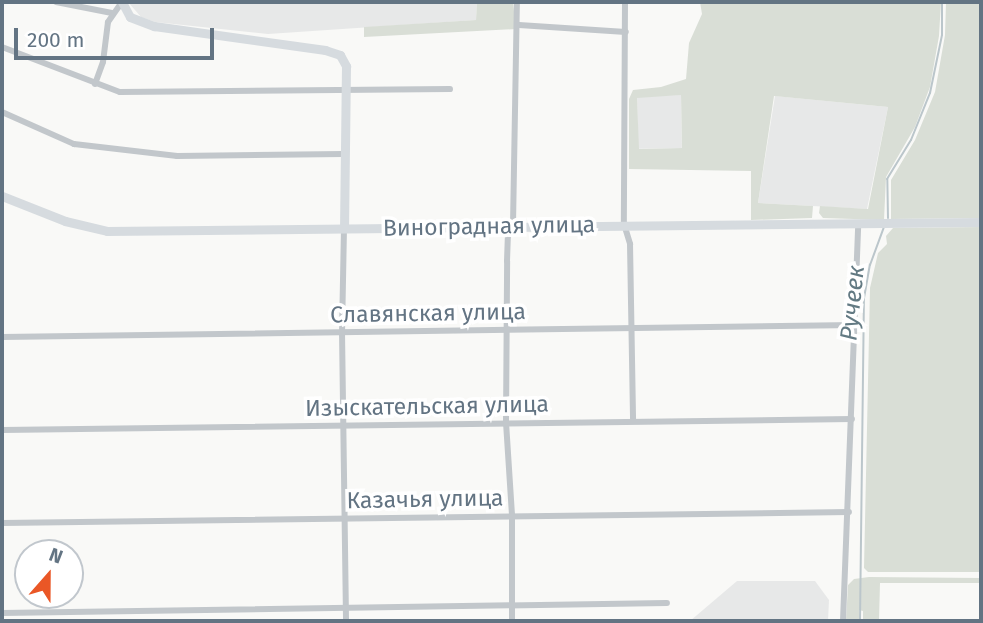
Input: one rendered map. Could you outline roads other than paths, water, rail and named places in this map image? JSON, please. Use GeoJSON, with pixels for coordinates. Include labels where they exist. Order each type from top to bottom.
{"type":"FeatureCollection","features":[{"type":"Feature","properties":{"kind":"street"},"geometry":{"type":"LineString","coordinates":[[56,2],[112,13]]}},
{"type":"Feature","properties":{"kind":"street"},"geometry":{"type":"LineString","coordinates":[[95,84],[112,13],[122,2],[130,18],[154,26],[333,51],[340,55],[346,66],[342,332],[346,621]]}},
{"type":"Feature","properties":{"kind":"street"},"geometry":{"type":"LineString","coordinates":[[512,621],[512,515],[506,423],[507,261],[508,236],[513,225],[519,25],[517,2]]}},
{"type":"Feature","properties":{"kind":"street"},"geometry":{"type":"LineString","coordinates":[[625,2],[624,224],[630,244],[633,421]]}},
{"type":"Feature","properties":{"kind":"street"},"geometry":{"type":"LineString","coordinates":[[519,25],[626,32]]}},
{"type":"Feature","properties":{"kind":"street"},"geometry":{"type":"LineString","coordinates":[[2,47],[120,93],[450,89]]}},
{"type":"Feature","properties":{"kind":"street"},"geometry":{"type":"LineString","coordinates":[[2,112],[74,144],[177,156],[343,154]]}},
{"type":"Feature","properties":{"kind":"street","name":"Виноградная улица"},"geometry":{"type":"LineString","coordinates":[[2,196],[65,221],[107,231],[981,222]]}},
{"type":"Feature","properties":{"kind":"street"},"geometry":{"type":"LineString","coordinates":[[843,621],[858,224]]}},
{"type":"Feature","properties":{"kind":"street","name":"Славянская улица"},"geometry":{"type":"LineString","coordinates":[[2,337],[855,325]]}},
{"type":"Feature","properties":{"kind":"street","name":"Изыскательская улица"},"geometry":{"type":"LineString","coordinates":[[2,430],[852,419]]}},
{"type":"Feature","properties":{"kind":"street","name":"Казачья улица"},"geometry":{"type":"LineString","coordinates":[[2,523],[849,512]]}},
{"type":"Feature","properties":{"kind":"street"},"geometry":{"type":"LineString","coordinates":[[2,614],[667,603]]}},
{"type":"Feature","properties":{"kind":"waterway","name":"Ручеек"},"geometry":{"type":"LineString","coordinates":[[888,218],[887,179],[911,140],[930,93],[942,35],[942,2]]}},
{"type":"Feature","properties":{"kind":"waterway","name":"Ручеек"},"geometry":{"type":"LineString","coordinates":[[860,621],[864,298],[870,265],[884,227]]}}]}
